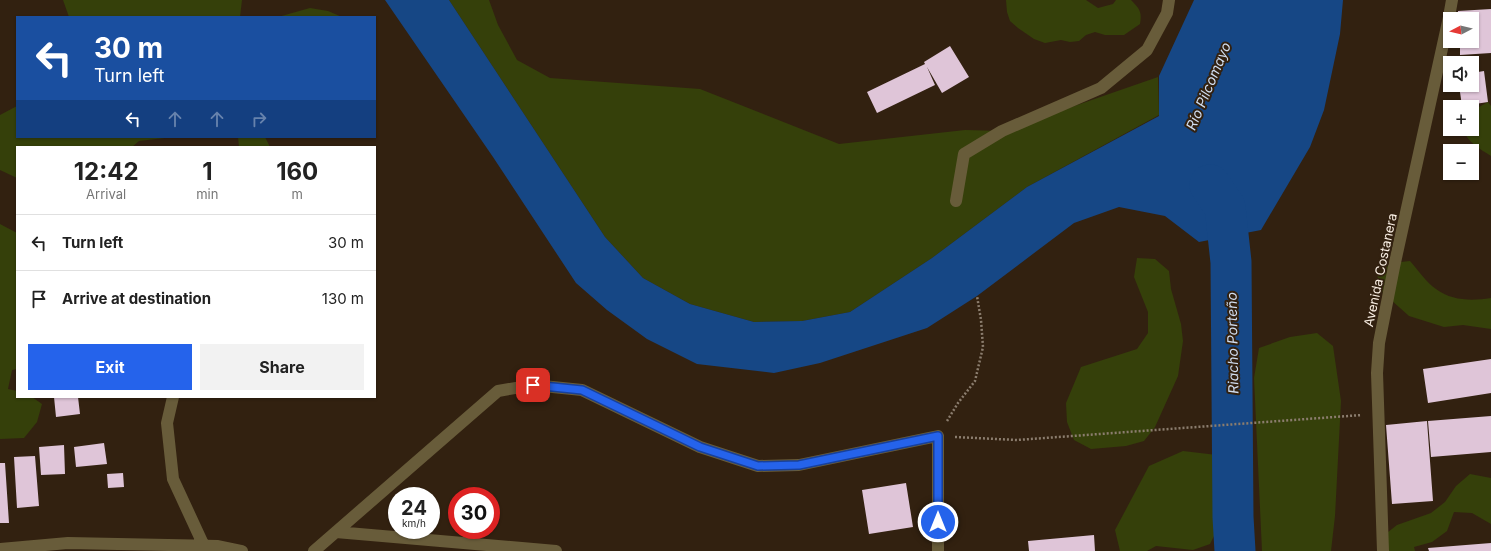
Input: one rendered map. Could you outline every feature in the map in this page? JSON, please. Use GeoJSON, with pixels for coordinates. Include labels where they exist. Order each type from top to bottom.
{"type":"FeatureCollection","features":[{"type":"Feature","properties":{"kind":"street"},"geometry":{"type":"LineString","coordinates":[[956,201],[964,154],[1002,131],[1101,88],[1147,50],[1167,13],[1169,0]]}},
{"type":"Feature","properties":{"kind":"street","name":"Avenida Costanera"},"geometry":{"type":"LineString","coordinates":[[1383,551],[1377,373],[1379,343],[1452,0]]}},
{"type":"Feature","properties":{"kind":"street"},"geometry":{"type":"LineString","coordinates":[[314,551],[498,391],[533,385],[582,390],[700,447],[758,466],[799,465],[938,436],[938,551]]}},
{"type":"Feature","properties":{"kind":"street"},"geometry":{"type":"LineString","coordinates":[[173,398],[167,423],[173,479],[204,546]]}},
{"type":"Feature","properties":{"kind":"street"},"geometry":{"type":"LineString","coordinates":[[336,532],[556,551]]}},
{"type":"Feature","properties":{"kind":"street"},"geometry":{"type":"LineString","coordinates":[[0,549],[68,543],[218,546],[242,551]]}},
{"type":"Feature","properties":{"kind":"path"},"geometry":{"type":"LineString","coordinates":[[977,296],[983,347],[975,381],[958,404],[938,436],[1017,440],[1378,414]]}},
{"type":"Feature","properties":{"kind":"green space"},"geometry":{"type":"Polygon","coordinates":[[[63,0],[242,0],[240,16],[69,16],[63,0]]]}},
{"type":"Feature","properties":{"kind":"green space"},"geometry":{"type":"Polygon","coordinates":[[[449,0],[489,0],[498,25],[517,60],[550,78],[700,89],[839,144],[965,130],[1002,131],[1158,77],[1159,115],[1027,187],[932,258],[850,312],[802,321],[754,322],[690,304],[643,278],[605,237],[449,0]]]}},
{"type":"Feature","properties":{"kind":"green space"},"geometry":{"type":"Polygon","coordinates":[[[1006,0],[1086,0],[1098,8],[1113,4],[1116,0],[1131,0],[1140,11],[1140,24],[1124,35],[1105,35],[1095,32],[1086,35],[1079,41],[1070,42],[1061,40],[1045,43],[1034,39],[1010,21],[1007,12],[1006,0]]]}},
{"type":"Feature","properties":{"kind":"green space"},"geometry":{"type":"Polygon","coordinates":[[[310,8],[328,11],[340,16],[282,16],[310,8]]]}},
{"type":"Feature","properties":{"kind":"green space"},"geometry":{"type":"Polygon","coordinates":[[[1488,102],[1491,106],[1491,156],[1479,149],[1479,144],[1474,144],[1466,136],[1479,136],[1479,107],[1488,102]]]}},
{"type":"Feature","properties":{"kind":"green space"},"geometry":{"type":"Polygon","coordinates":[[[16,107],[16,138],[164,138],[139,141],[133,146],[16,146],[16,178],[0,170],[0,115],[16,107]]]}},
{"type":"Feature","properties":{"kind":"green space"},"geometry":{"type":"Polygon","coordinates":[[[238,138],[266,138],[270,146],[239,146],[238,138]]]}},
{"type":"Feature","properties":{"kind":"green space"},"geometry":{"type":"Polygon","coordinates":[[[0,224],[16,232],[16,369],[12,370],[8,389],[16,391],[16,398],[33,398],[42,404],[37,422],[24,438],[0,439],[0,224]]]}},
{"type":"Feature","properties":{"kind":"green space"},"geometry":{"type":"Polygon","coordinates":[[[1137,258],[1155,259],[1169,271],[1171,289],[1181,324],[1183,341],[1178,376],[1155,427],[1144,441],[1126,446],[1091,449],[1074,440],[1067,422],[1066,403],[1081,367],[1137,349],[1148,333],[1148,312],[1134,277],[1137,258]]]}},
{"type":"Feature","properties":{"kind":"green space"},"geometry":{"type":"Polygon","coordinates":[[[1410,261],[1429,283],[1442,293],[1462,299],[1477,300],[1491,298],[1491,329],[1463,325],[1444,327],[1409,316],[1381,291],[1377,274],[1392,263],[1410,261]]]}},
{"type":"Feature","properties":{"kind":"green space"},"geometry":{"type":"Polygon","coordinates":[[[1317,333],[1333,346],[1341,401],[1335,516],[1331,551],[1262,551],[1254,378],[1259,348],[1290,337],[1317,333]]]}},
{"type":"Feature","properties":{"kind":"green space"},"geometry":{"type":"Polygon","coordinates":[[[1183,451],[1217,455],[1227,510],[1210,544],[1193,550],[1156,546],[1147,551],[1120,551],[1115,530],[1149,466],[1183,451]]]}},
{"type":"Feature","properties":{"kind":"green space"},"geometry":{"type":"Polygon","coordinates":[[[1470,474],[1491,478],[1491,524],[1472,513],[1454,512],[1447,531],[1432,542],[1414,547],[1415,551],[1379,551],[1383,536],[1397,525],[1431,513],[1445,502],[1456,486],[1470,474]]]}},
{"type":"Feature","properties":{"kind":"water","name":"Río Pilcomayo"},"geometry":{"type":"Polygon","coordinates":[[[385,0],[449,0],[605,237],[643,278],[690,304],[754,322],[802,321],[850,312],[932,258],[1027,187],[1159,116],[1159,76],[1194,0],[1343,0],[1340,34],[1324,110],[1310,147],[1261,230],[1199,242],[1165,216],[1119,207],[1074,223],[977,296],[927,328],[820,363],[774,373],[697,364],[647,339],[607,310],[576,283],[493,157],[385,0]]]}},
{"type":"Feature","properties":{"kind":"building"},"geometry":{"type":"Polygon","coordinates":[[[1491,9],[1491,53],[1460,55],[1460,48],[1479,48],[1479,12],[1458,11],[1491,9]]]}},
{"type":"Feature","properties":{"kind":"building"},"geometry":{"type":"Polygon","coordinates":[[[950,46],[969,77],[942,93],[927,67],[935,85],[877,113],[867,92],[925,64],[924,62],[950,46]]]}},
{"type":"Feature","properties":{"kind":"building"},"geometry":{"type":"Polygon","coordinates":[[[1484,71],[1488,102],[1479,103],[1479,100],[1461,100],[1460,92],[1479,92],[1479,72],[1484,71]]]}},
{"type":"Feature","properties":{"kind":"building"},"geometry":{"type":"Polygon","coordinates":[[[1491,359],[1491,393],[1428,403],[1423,369],[1491,359]]]}},
{"type":"Feature","properties":{"kind":"building"},"geometry":{"type":"Polygon","coordinates":[[[54,398],[78,398],[80,414],[56,417],[54,398]]]}},
{"type":"Feature","properties":{"kind":"building"},"geometry":{"type":"Polygon","coordinates":[[[1491,416],[1491,452],[1431,457],[1428,421],[1491,416]]]}},
{"type":"Feature","properties":{"kind":"building"},"geometry":{"type":"Polygon","coordinates":[[[1427,421],[1433,501],[1392,504],[1386,425],[1427,421]]]}},
{"type":"Feature","properties":{"kind":"building"},"geometry":{"type":"Polygon","coordinates":[[[104,443],[107,464],[76,467],[74,447],[104,443]]]}},
{"type":"Feature","properties":{"kind":"building"},"geometry":{"type":"Polygon","coordinates":[[[64,445],[65,474],[41,475],[39,447],[64,445]]]}},
{"type":"Feature","properties":{"kind":"building"},"geometry":{"type":"Polygon","coordinates":[[[35,456],[39,506],[17,508],[14,457],[35,456]]]}},
{"type":"Feature","properties":{"kind":"building"},"geometry":{"type":"Polygon","coordinates":[[[0,463],[5,463],[9,523],[0,523],[0,463]]]}},
{"type":"Feature","properties":{"kind":"building"},"geometry":{"type":"Polygon","coordinates":[[[123,473],[124,487],[108,488],[107,474],[123,473]]]}},
{"type":"Feature","properties":{"kind":"building"},"geometry":{"type":"Polygon","coordinates":[[[906,483],[913,527],[869,534],[862,490],[906,483]]]}},
{"type":"Feature","properties":{"kind":"building"},"geometry":{"type":"Polygon","coordinates":[[[1094,535],[1095,551],[1029,551],[1028,541],[1094,535]]]}},
{"type":"Feature","properties":{"kind":"building"},"geometry":{"type":"Polygon","coordinates":[[[1491,543],[1491,551],[1429,551],[1428,548],[1491,543]]]}},
{"type":"Feature","properties":{"kind":"waterway","name":"Riacho Porteño"},"geometry":{"type":"LineString","coordinates":[[1210,185],[1225,207],[1231,262],[1233,517],[1235,551]]}},
{"type":"Feature","properties":{"kind":"route"},"geometry":{"type":"LineString","coordinates":[[533,385],[582,390],[700,447],[758,466],[799,465],[938,436],[938,522]]}}]}
